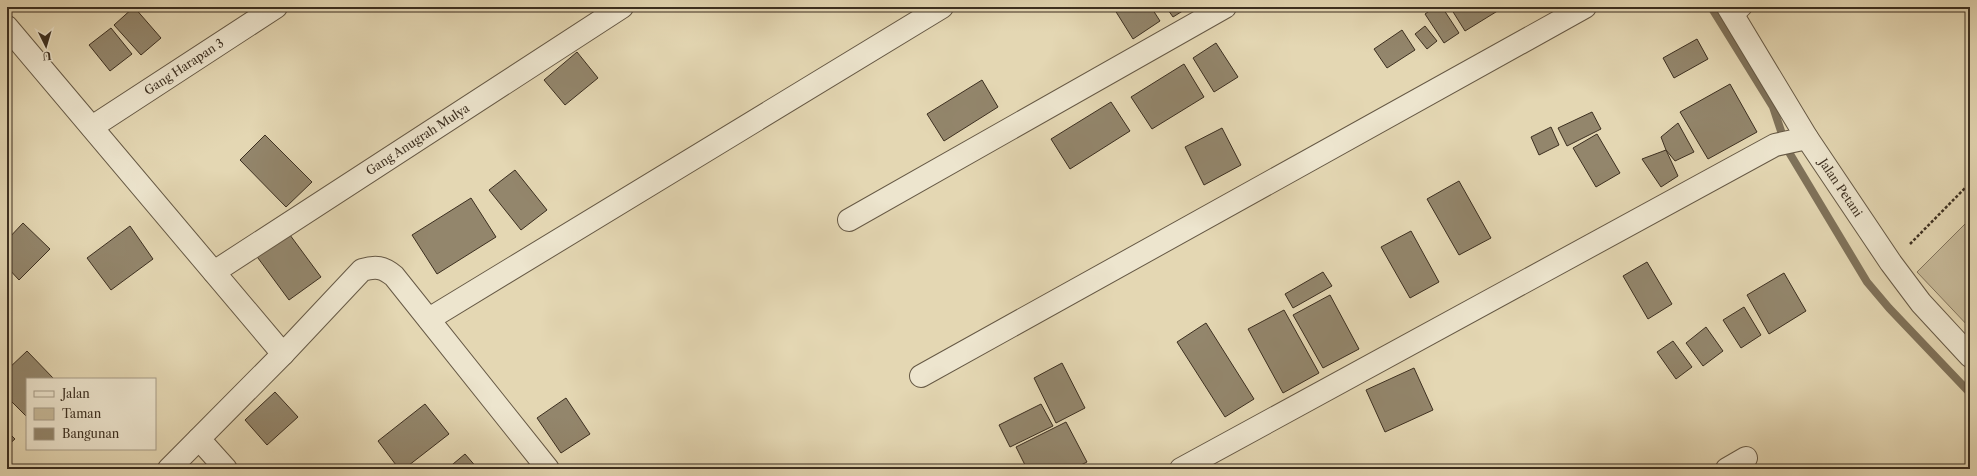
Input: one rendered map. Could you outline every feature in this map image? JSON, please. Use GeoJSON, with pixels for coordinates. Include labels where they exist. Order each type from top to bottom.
{"type":"FeatureCollection","features":[{"type":"Feature","properties":{"kind":"street","name":"Gang Harapan 3"},"geometry":{"type":"LineString","coordinates":[[92,127],[276,7]]}},
{"type":"Feature","properties":{"kind":"street","name":"Gang Anugrah Mulya"},"geometry":{"type":"LineString","coordinates":[[214,272],[622,7]]}},
{"type":"Feature","properties":{"kind":"street"},"geometry":{"type":"LineString","coordinates":[[429,319],[942,7]]}},
{"type":"Feature","properties":{"kind":"street"},"geometry":{"type":"LineString","coordinates":[[849,220],[1225,7]]}},
{"type":"Feature","properties":{"kind":"street"},"geometry":{"type":"LineString","coordinates":[[921,376],[1585,7]]}},
{"type":"Feature","properties":{"kind":"street","name":"Jalan Petani"},"geometry":{"type":"LineString","coordinates":[[1735,10],[1804,139],[1921,303],[1970,356]]}},
{"type":"Feature","properties":{"kind":"street"},"geometry":{"type":"LineString","coordinates":[[7,26],[283,354]]}},
{"type":"Feature","properties":{"kind":"street"},"geometry":{"type":"LineString","coordinates":[[1181,469],[1775,146],[1804,139]]}},
{"type":"Feature","properties":{"kind":"street"},"geometry":{"type":"LineString","coordinates":[[169,469],[283,354],[353,278],[362,270],[374,267],[386,269],[394,276],[548,469]]}},
{"type":"Feature","properties":{"kind":"street"},"geometry":{"type":"LineString","coordinates":[[199,439],[226,469]]}},
{"type":"Feature","properties":{"kind":"street"},"geometry":{"type":"LineString","coordinates":[[1727,469],[1746,458]]}},
{"type":"Feature","properties":{"kind":"path"},"geometry":{"type":"LineString","coordinates":[[1891,263],[1970,183]]}},
{"type":"Feature","properties":{"kind":"green space"},"geometry":{"type":"Polygon","coordinates":[[[1970,219],[1970,328],[1917,272],[1970,219]]]}},
{"type":"Feature","properties":{"kind":"building"},"geometry":{"type":"Polygon","coordinates":[[[134,7],[161,38],[141,55],[114,25],[134,7]]]}},
{"type":"Feature","properties":{"kind":"building"},"geometry":{"type":"Polygon","coordinates":[[[1113,7],[1151,7],[1160,21],[1133,39],[1113,7]]]}},
{"type":"Feature","properties":{"kind":"building"},"geometry":{"type":"Polygon","coordinates":[[[1166,7],[1189,7],[1173,17],[1166,7]]]}},
{"type":"Feature","properties":{"kind":"building"},"geometry":{"type":"Polygon","coordinates":[[[1435,7],[1442,7],[1459,33],[1444,43],[1425,14],[1435,7]]]}},
{"type":"Feature","properties":{"kind":"building"},"geometry":{"type":"Polygon","coordinates":[[[1450,7],[1504,7],[1465,31],[1450,7]]]}},
{"type":"Feature","properties":{"kind":"building"},"geometry":{"type":"Polygon","coordinates":[[[1425,26],[1437,41],[1427,49],[1415,34],[1425,26]]]}},
{"type":"Feature","properties":{"kind":"building"},"geometry":{"type":"Polygon","coordinates":[[[111,28],[132,54],[110,71],[89,45],[111,28]]]}},
{"type":"Feature","properties":{"kind":"building"},"geometry":{"type":"Polygon","coordinates":[[[1402,30],[1415,50],[1387,68],[1374,49],[1402,30]]]}},
{"type":"Feature","properties":{"kind":"building"},"geometry":{"type":"Polygon","coordinates":[[[1697,39],[1708,59],[1674,78],[1663,58],[1697,39]]]}},
{"type":"Feature","properties":{"kind":"building"},"geometry":{"type":"Polygon","coordinates":[[[1216,43],[1238,77],[1214,92],[1193,58],[1216,43]]]}},
{"type":"Feature","properties":{"kind":"building"},"geometry":{"type":"Polygon","coordinates":[[[577,52],[598,78],[565,105],[544,80],[577,52]]]}},
{"type":"Feature","properties":{"kind":"building"},"geometry":{"type":"Polygon","coordinates":[[[1184,64],[1204,97],[1152,129],[1131,97],[1184,64]]]}},
{"type":"Feature","properties":{"kind":"building"},"geometry":{"type":"Polygon","coordinates":[[[982,80],[998,107],[944,141],[927,114],[982,80]]]}},
{"type":"Feature","properties":{"kind":"building"},"geometry":{"type":"Polygon","coordinates":[[[1730,84],[1757,132],[1708,159],[1680,112],[1730,84]]]}},
{"type":"Feature","properties":{"kind":"building"},"geometry":{"type":"Polygon","coordinates":[[[1111,102],[1130,131],[1070,169],[1051,139],[1111,102]]]}},
{"type":"Feature","properties":{"kind":"building"},"geometry":{"type":"Polygon","coordinates":[[[1592,112],[1601,129],[1567,146],[1558,128],[1592,112]]]}},
{"type":"Feature","properties":{"kind":"building"},"geometry":{"type":"Polygon","coordinates":[[[1678,123],[1694,152],[1675,161],[1666,150],[1661,137],[1678,123]]]}},
{"type":"Feature","properties":{"kind":"building"},"geometry":{"type":"Polygon","coordinates":[[[1551,127],[1559,145],[1539,155],[1531,137],[1551,127]]]}},
{"type":"Feature","properties":{"kind":"building"},"geometry":{"type":"Polygon","coordinates":[[[1222,128],[1241,165],[1204,185],[1185,147],[1222,128]]]}},
{"type":"Feature","properties":{"kind":"building"},"geometry":{"type":"Polygon","coordinates":[[[1597,134],[1620,173],[1596,187],[1573,148],[1597,134]]]}},
{"type":"Feature","properties":{"kind":"building"},"geometry":{"type":"Polygon","coordinates":[[[265,135],[312,182],[286,207],[240,160],[265,135]]]}},
{"type":"Feature","properties":{"kind":"building"},"geometry":{"type":"Polygon","coordinates":[[[1666,150],[1678,176],[1661,187],[1642,159],[1666,150]]]}},
{"type":"Feature","properties":{"kind":"building"},"geometry":{"type":"Polygon","coordinates":[[[515,170],[547,210],[521,230],[489,190],[515,170]]]}},
{"type":"Feature","properties":{"kind":"building"},"geometry":{"type":"Polygon","coordinates":[[[1459,181],[1491,238],[1459,255],[1427,199],[1459,181]]]}},
{"type":"Feature","properties":{"kind":"building"},"geometry":{"type":"Polygon","coordinates":[[[471,198],[496,237],[437,274],[412,235],[471,198]]]}},
{"type":"Feature","properties":{"kind":"building"},"geometry":{"type":"Polygon","coordinates":[[[23,223],[50,249],[19,280],[7,267],[7,240],[23,223]]]}},
{"type":"Feature","properties":{"kind":"building"},"geometry":{"type":"Polygon","coordinates":[[[130,226],[153,259],[111,290],[87,258],[130,226]]]}},
{"type":"Feature","properties":{"kind":"building"},"geometry":{"type":"Polygon","coordinates":[[[287,231],[321,277],[289,300],[255,254],[287,231]]]}},
{"type":"Feature","properties":{"kind":"building"},"geometry":{"type":"Polygon","coordinates":[[[1411,231],[1439,282],[1410,298],[1381,247],[1411,231]]]}},
{"type":"Feature","properties":{"kind":"building"},"geometry":{"type":"Polygon","coordinates":[[[1647,262],[1672,304],[1648,319],[1623,276],[1647,262]]]}},
{"type":"Feature","properties":{"kind":"building"},"geometry":{"type":"Polygon","coordinates":[[[1323,272],[1332,286],[1293,308],[1285,294],[1323,272]]]}},
{"type":"Feature","properties":{"kind":"building"},"geometry":{"type":"Polygon","coordinates":[[[1784,273],[1806,311],[1769,334],[1747,295],[1784,273]]]}},
{"type":"Feature","properties":{"kind":"building"},"geometry":{"type":"Polygon","coordinates":[[[1330,295],[1359,349],[1323,368],[1293,315],[1330,295]]]}},
{"type":"Feature","properties":{"kind":"building"},"geometry":{"type":"Polygon","coordinates":[[[1744,307],[1761,335],[1741,348],[1723,320],[1744,307]]]}},
{"type":"Feature","properties":{"kind":"building"},"geometry":{"type":"Polygon","coordinates":[[[1284,310],[1319,373],[1283,393],[1248,329],[1284,310]]]}},
{"type":"Feature","properties":{"kind":"building"},"geometry":{"type":"Polygon","coordinates":[[[1206,323],[1254,399],[1225,417],[1177,342],[1206,323]]]}},
{"type":"Feature","properties":{"kind":"building"},"geometry":{"type":"Polygon","coordinates":[[[1706,327],[1723,351],[1703,366],[1686,343],[1706,327]]]}},
{"type":"Feature","properties":{"kind":"building"},"geometry":{"type":"Polygon","coordinates":[[[1673,341],[1692,367],[1676,379],[1657,352],[1673,341]]]}},
{"type":"Feature","properties":{"kind":"building"},"geometry":{"type":"Polygon","coordinates":[[[27,351],[53,378],[26,378],[26,416],[7,397],[7,370],[27,351]]]}},
{"type":"Feature","properties":{"kind":"building"},"geometry":{"type":"Polygon","coordinates":[[[1062,363],[1085,408],[1056,423],[1034,378],[1062,363]]]}},
{"type":"Feature","properties":{"kind":"building"},"geometry":{"type":"Polygon","coordinates":[[[1414,368],[1433,410],[1385,432],[1366,390],[1414,368]]]}},
{"type":"Feature","properties":{"kind":"building"},"geometry":{"type":"Polygon","coordinates":[[[275,392],[298,417],[267,445],[245,420],[275,392]]]}},
{"type":"Feature","properties":{"kind":"building"},"geometry":{"type":"Polygon","coordinates":[[[566,398],[590,434],[561,453],[537,418],[566,398]]]}},
{"type":"Feature","properties":{"kind":"building"},"geometry":{"type":"Polygon","coordinates":[[[425,404],[449,434],[404,469],[399,469],[378,441],[425,404]]]}},
{"type":"Feature","properties":{"kind":"building"},"geometry":{"type":"Polygon","coordinates":[[[1041,404],[1053,426],[1010,447],[999,425],[1041,404]]]}},
{"type":"Feature","properties":{"kind":"building"},"geometry":{"type":"Polygon","coordinates":[[[1066,422],[1087,462],[1073,469],[1027,469],[1016,447],[1066,422]]]}},
{"type":"Feature","properties":{"kind":"building"},"geometry":{"type":"Polygon","coordinates":[[[7,431],[15,439],[7,446],[7,431]]]}},
{"type":"Feature","properties":{"kind":"building"},"geometry":{"type":"Polygon","coordinates":[[[465,454],[478,469],[447,469],[465,454]]]}},
{"type":"Feature","properties":{"kind":"waterway"},"geometry":{"type":"LineString","coordinates":[[1711,7],[1773,107],[1787,149],[1867,282],[1889,308],[1970,393]]}}]}
